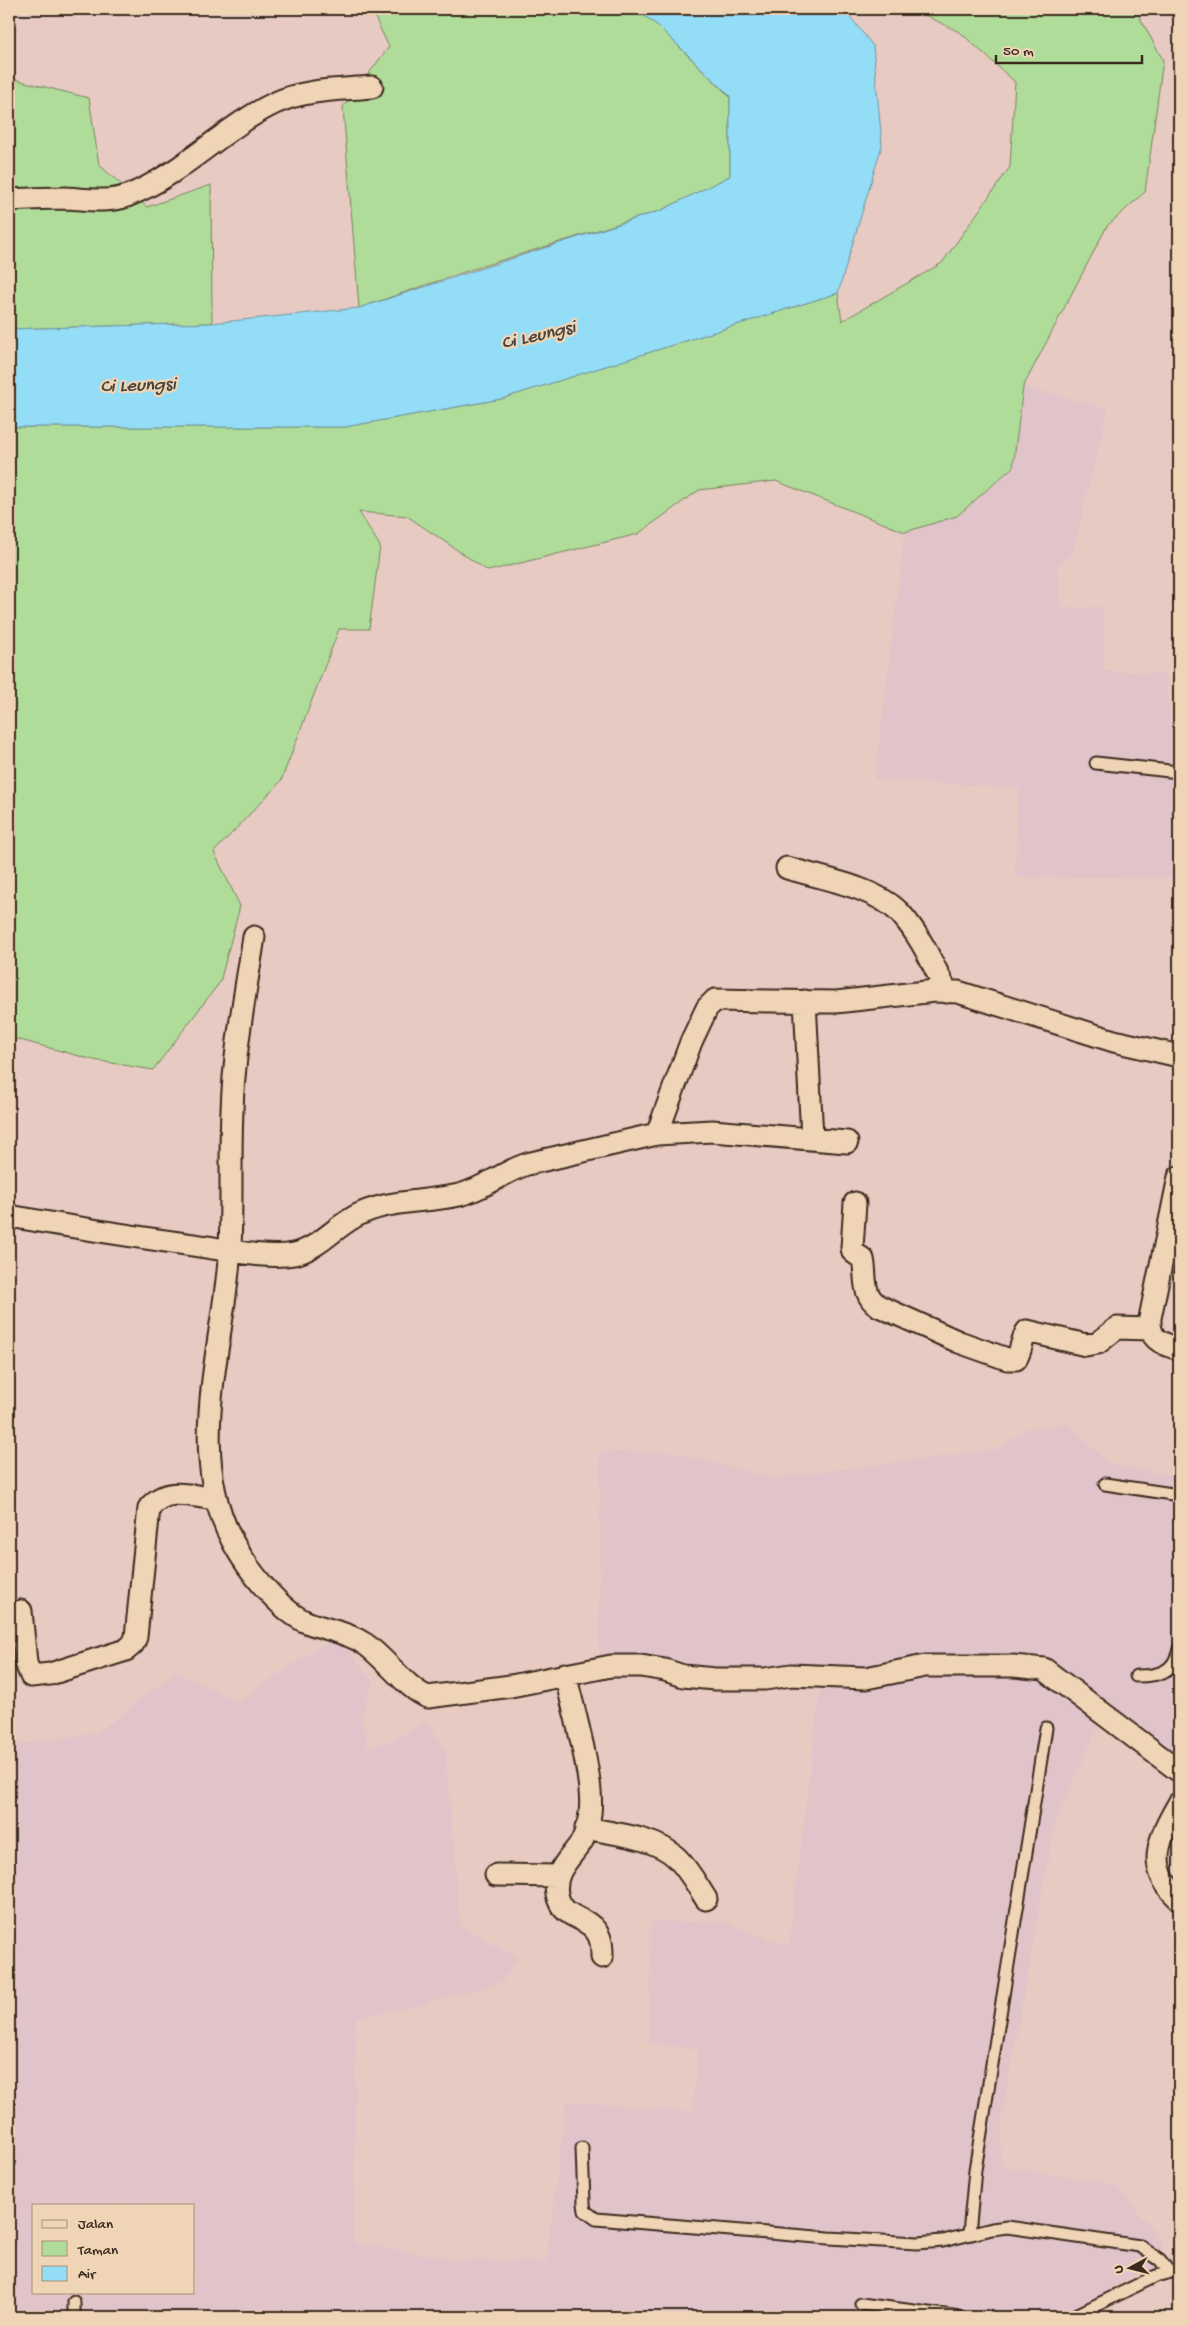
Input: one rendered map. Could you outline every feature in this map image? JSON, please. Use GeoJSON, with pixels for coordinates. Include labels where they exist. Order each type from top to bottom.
{"type":"FeatureCollection","features":[{"type":"Feature","properties":{"kind":"street"},"geometry":{"type":"LineString","coordinates":[[9,200],[102,200],[125,196],[162,179],[228,131],[276,102],[293,96],[318,92],[372,87]]}},
{"type":"Feature","properties":{"kind":"street"},"geometry":{"type":"LineString","coordinates":[[788,868],[880,898],[899,912],[918,937],[947,992]]}},
{"type":"Feature","properties":{"kind":"street"},"geometry":{"type":"LineString","coordinates":[[254,937],[234,1067],[230,1250],[210,1418],[209,1451],[216,1499],[225,1526],[235,1546],[253,1572],[286,1608],[304,1620],[349,1635],[364,1644],[423,1695],[445,1696],[511,1686],[611,1666],[641,1666],[665,1670],[683,1676],[715,1679],[765,1679],[791,1674],[866,1678],[925,1666],[1013,1666],[1044,1669],[1179,1771]]}},
{"type":"Feature","properties":{"kind":"street"},"geometry":{"type":"LineString","coordinates":[[657,1134],[691,1042],[707,1008],[715,1000],[836,1002],[902,994],[958,992],[1114,1042],[1179,1056]]}},
{"type":"Feature","properties":{"kind":"street"},"geometry":{"type":"LineString","coordinates":[[806,1001],[812,1138]]}},
{"type":"Feature","properties":{"kind":"street"},"geometry":{"type":"LineString","coordinates":[[9,1216],[230,1250],[282,1256],[306,1250],[353,1217],[374,1209],[458,1195],[491,1183],[514,1168],[527,1164],[657,1134],[712,1131],[847,1142]]}},
{"type":"Feature","properties":{"kind":"street"},"geometry":{"type":"LineString","coordinates":[[1179,1177],[1149,1329],[1162,1344],[1179,1349]]}},
{"type":"Feature","properties":{"kind":"street"},"geometry":{"type":"LineString","coordinates":[[855,1202],[852,1248],[853,1252],[863,1260],[866,1291],[869,1298],[879,1306],[959,1342],[1006,1359],[1016,1359],[1027,1331],[1086,1345],[1098,1343],[1117,1328],[1149,1329]]}},
{"type":"Feature","properties":{"kind":"street"},"geometry":{"type":"LineString","coordinates":[[20,1611],[26,1663],[32,1676],[50,1674],[126,1650],[133,1644],[136,1637],[149,1508],[156,1498],[168,1493],[216,1499]]}},
{"type":"Feature","properties":{"kind":"street"},"geometry":{"type":"LineString","coordinates":[[565,1674],[589,1780],[590,1818],[583,1838],[557,1876],[557,1892],[560,1904],[568,1913],[596,1930],[601,1943],[602,1957]]}},
{"type":"Feature","properties":{"kind":"street"},"geometry":{"type":"LineString","coordinates":[[1179,1802],[1162,1831],[1158,1847],[1158,1864],[1162,1878],[1179,1899]]}},
{"type":"Feature","properties":{"kind":"street"},"geometry":{"type":"LineString","coordinates":[[586,1828],[641,1840],[668,1852],[685,1866],[706,1899]]}},
{"type":"Feature","properties":{"kind":"street"},"geometry":{"type":"LineString","coordinates":[[496,1875],[557,1876]]}},
{"type":"Feature","properties":{"kind":"lane"},"geometry":{"type":"LineString","coordinates":[[1096,763],[1179,772]]}},
{"type":"Feature","properties":{"kind":"lane"},"geometry":{"type":"LineString","coordinates":[[1105,1484],[1179,1495]]}},
{"type":"Feature","properties":{"kind":"lane"},"geometry":{"type":"LineString","coordinates":[[1136,1676],[1161,1674],[1169,1670],[1179,1649]]}},
{"type":"Feature","properties":{"kind":"lane"},"geometry":{"type":"LineString","coordinates":[[969,2234],[976,2170],[1046,1728]]}},
{"type":"Feature","properties":{"kind":"lane"},"geometry":{"type":"LineString","coordinates":[[582,2148],[585,2211],[596,2220],[820,2238],[917,2243],[943,2241],[1007,2227],[1121,2242],[1144,2248],[1174,2271]]}},
{"type":"Feature","properties":{"kind":"lane"},"geometry":{"type":"LineString","coordinates":[[1072,2317],[1156,2276],[1174,2271]]}},
{"type":"Feature","properties":{"kind":"lane"},"geometry":{"type":"LineString","coordinates":[[74,2302],[74,2317]]}},
{"type":"Feature","properties":{"kind":"lane"},"geometry":{"type":"LineString","coordinates":[[861,2304],[960,2317]]}},
{"type":"Feature","properties":{"kind":"shaded area"},"geometry":{"type":"Polygon","coordinates":[[[1023,387],[1108,409],[1072,555],[1057,566],[1061,608],[1103,607],[1103,671],[1166,674],[1170,727],[1179,730],[1179,877],[1015,877],[1019,788],[875,779],[905,532],[957,516],[1013,467],[1023,387]]]}},
{"type":"Feature","properties":{"kind":"shaded area"},"geometry":{"type":"Polygon","coordinates":[[[1069,1424],[1107,1463],[1179,1477],[1179,1760],[1142,1741],[1108,1703],[1054,1825],[1002,2115],[1000,2166],[1116,2185],[1160,2239],[1163,2270],[1134,2274],[1091,2301],[1090,2317],[9,2317],[9,1746],[98,1733],[175,1672],[239,1702],[337,1635],[373,1682],[361,1716],[368,1748],[395,1739],[427,1722],[445,1747],[460,1926],[517,1958],[502,1982],[416,2006],[356,2018],[353,2243],[466,2261],[546,2262],[567,2101],[692,2112],[699,2049],[649,2043],[651,1922],[723,1922],[789,1946],[822,1673],[599,1668],[600,1452],[670,1452],[772,1478],[997,1450],[1027,1429],[1069,1424]]]}},
{"type":"Feature","properties":{"kind":"green space"},"geometry":{"type":"Polygon","coordinates":[[[371,9],[635,9],[657,25],[730,97],[730,176],[662,210],[467,271],[359,308],[343,107],[389,47],[371,9]]]}},
{"type":"Feature","properties":{"kind":"green space"},"geometry":{"type":"Polygon","coordinates":[[[913,9],[1135,9],[1163,60],[1145,192],[1107,226],[1023,387],[1013,467],[957,516],[905,532],[776,481],[699,490],[638,534],[488,571],[407,516],[359,512],[380,546],[369,629],[339,629],[281,781],[214,852],[240,906],[220,982],[153,1070],[94,1060],[9,1037],[9,427],[345,427],[501,399],[838,293],[842,321],[942,263],[1010,167],[1015,82],[961,33],[913,9]]]}},
{"type":"Feature","properties":{"kind":"green space"},"geometry":{"type":"Polygon","coordinates":[[[9,78],[89,98],[99,165],[147,207],[211,185],[212,323],[9,329],[9,78]]]}},
{"type":"Feature","properties":{"kind":"green space"},"geometry":{"type":"Polygon","coordinates":[[[9,1562],[16,1670],[9,1689],[9,1562]]]}},
{"type":"Feature","properties":{"kind":"water","name":"Ci Leungsi"},"geometry":{"type":"Polygon","coordinates":[[[635,9],[844,9],[873,46],[882,145],[838,293],[501,399],[345,427],[9,427],[9,329],[212,323],[359,308],[662,210],[730,176],[730,96],[657,25],[635,9]]]}}]}
